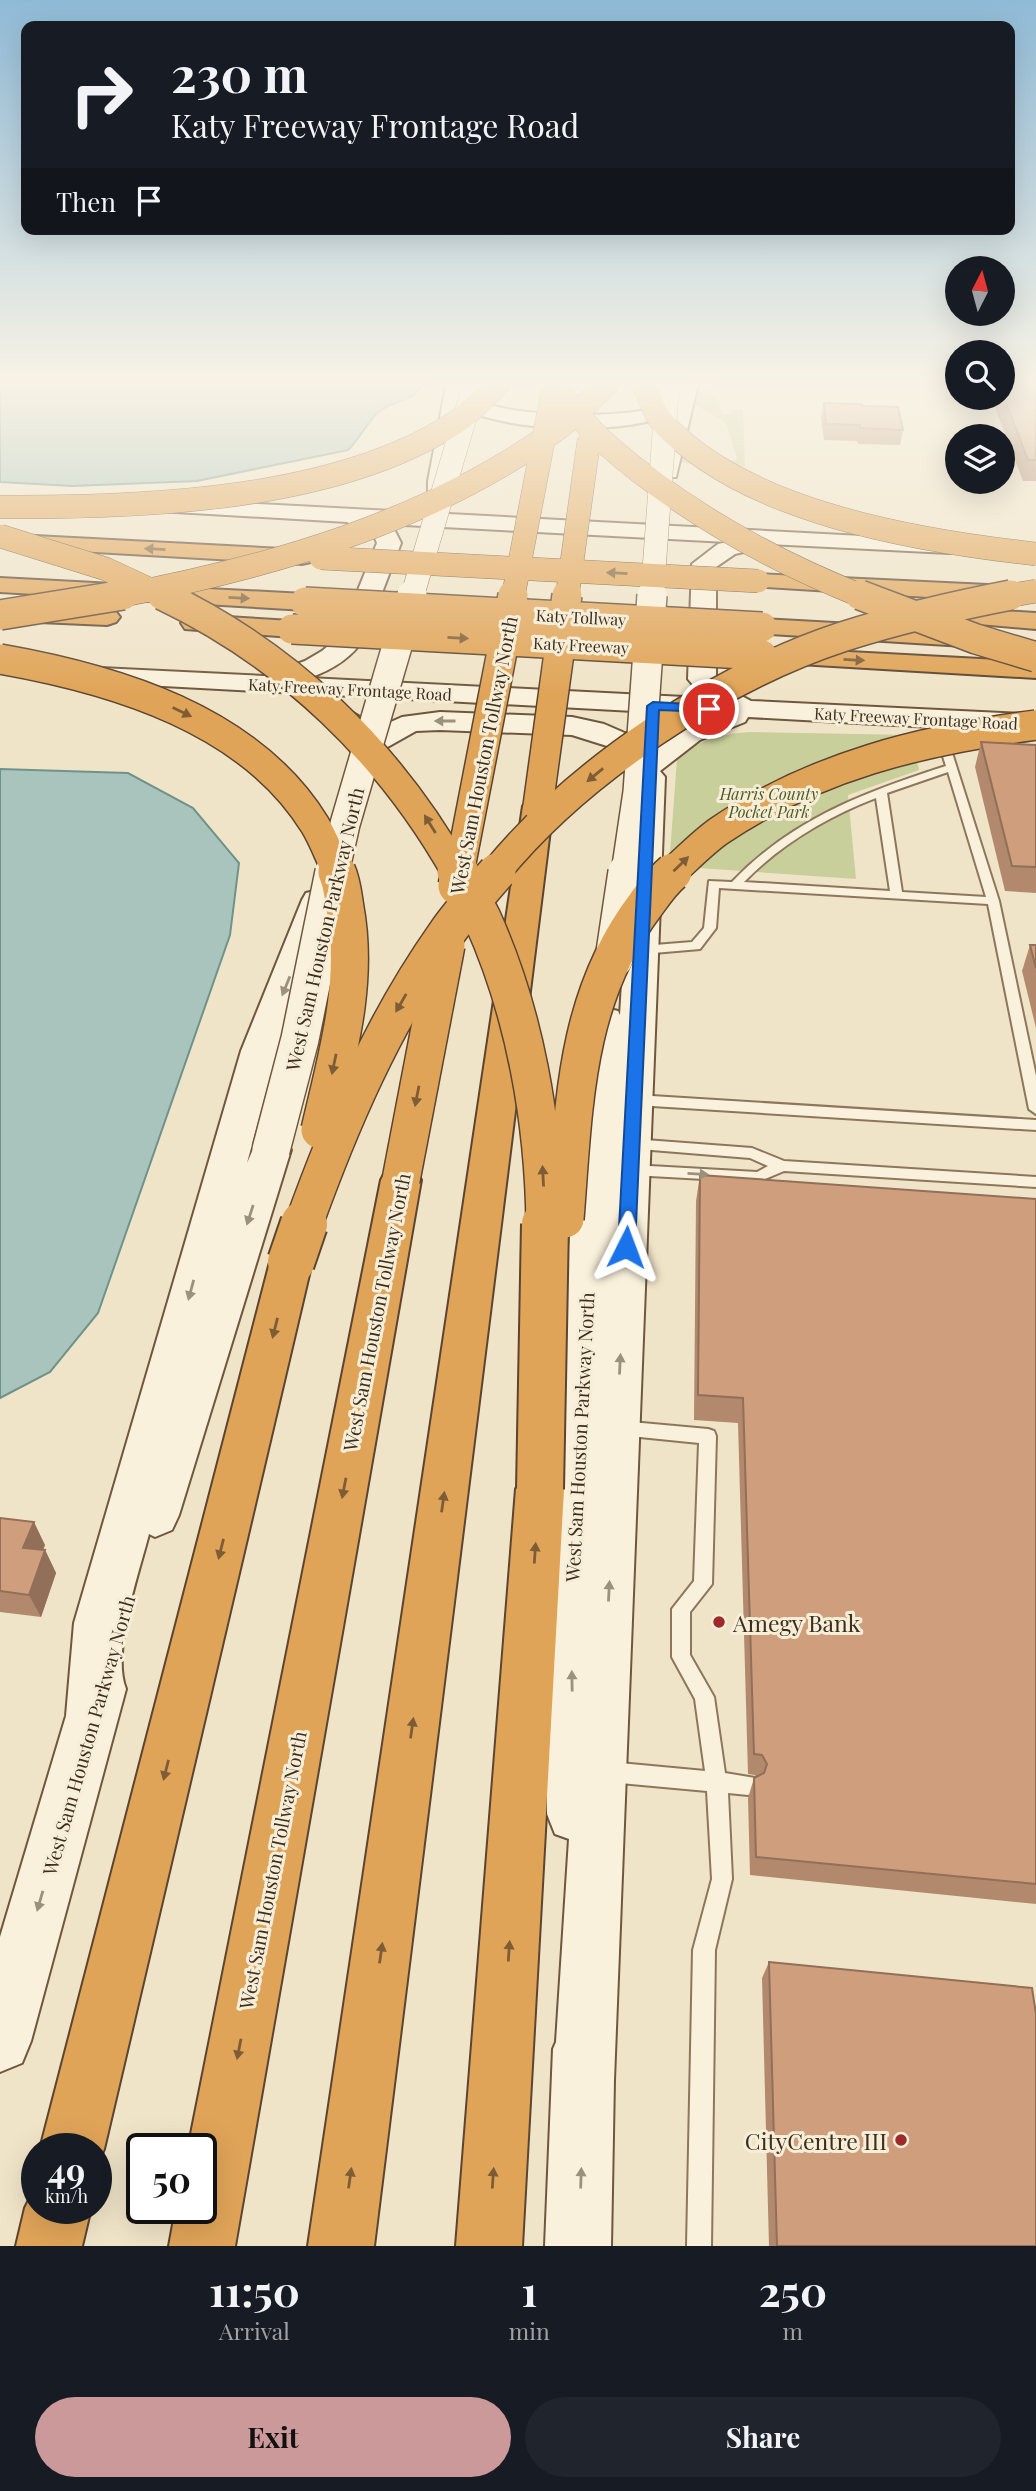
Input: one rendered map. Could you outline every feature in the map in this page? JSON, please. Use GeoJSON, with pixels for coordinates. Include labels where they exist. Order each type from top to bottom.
{"type":"FeatureCollection","features":[{"type":"Feature","properties":{"kind":"highway"},"geometry":{"type":"LineString","coordinates":[[0,506],[99,507],[177,502],[282,485]]}},
{"type":"Feature","properties":{"kind":"highway"},"geometry":{"type":"LineString","coordinates":[[0,614],[84,603],[173,584],[308,547],[382,522],[464,485]]}},
{"type":"Feature","properties":{"kind":"highway","name":"West Sam Houston Tollway North"},"geometry":{"type":"LineString","coordinates":[[202,2246],[533,485]]}},
{"type":"Feature","properties":{"kind":"highway"},"geometry":{"type":"LineString","coordinates":[[341,2246],[583,485]]}},
{"type":"Feature","properties":{"kind":"highway"},"geometry":{"type":"LineString","coordinates":[[656,485],[728,530],[804,569],[912,616],[1036,657]]}},
{"type":"Feature","properties":{"kind":"highway"},"geometry":{"type":"LineString","coordinates":[[754,485],[824,513],[878,528],[946,543],[1036,553]]}},
{"type":"Feature","properties":{"kind":"highway"},"geometry":{"type":"LineString","coordinates":[[0,538],[105,547],[313,580],[760,604],[885,587],[1036,592]]}},
{"type":"Feature","properties":{"kind":"highway"},"geometry":{"type":"LineString","coordinates":[[0,538],[78,559],[155,591],[223,628],[276,663],[337,712],[371,748],[413,797],[454,864],[485,926],[505,980],[523,1042],[539,1126],[545,1247],[540,1489]]}},
{"type":"Feature","properties":{"kind":"highway","name":"Katy Tollway"},"geometry":{"type":"LineString","coordinates":[[0,564],[1036,621]]}},
{"type":"Feature","properties":{"kind":"highway","name":"Katy Tollway"},"geometry":{"type":"LineString","coordinates":[[0,585],[313,580]]}},
{"type":"Feature","properties":{"kind":"highway"},"geometry":{"type":"LineString","coordinates":[[291,1262],[322,1172],[354,1093],[407,992],[485,882],[514,850],[577,790],[669,721],[735,682],[803,649],[898,617],[940,607],[1036,592]]}},
{"type":"Feature","properties":{"kind":"highway","name":"Katy Tollway"},"geometry":{"type":"LineString","coordinates":[[760,604],[1036,642]]}},
{"type":"Feature","properties":{"kind":"highway"},"geometry":{"type":"LineString","coordinates":[[0,614],[134,619]]}},
{"type":"Feature","properties":{"kind":"highway","name":"Katy Freeway"},"geometry":{"type":"LineString","coordinates":[[160,621],[1036,670]]}},
{"type":"Feature","properties":{"kind":"highway"},"geometry":{"type":"LineString","coordinates":[[0,659],[97,679],[160,701],[213,728],[277,778],[296,799],[328,848],[342,884],[348,914],[351,970],[347,1005],[291,1262],[76,2133]]}},
{"type":"Feature","properties":{"kind":"highway"},"geometry":{"type":"LineString","coordinates":[[489,2246],[540,1489],[583,1048],[603,977],[633,921],[652,894],[695,850],[723,828],[774,796],[834,769],[895,748],[955,734],[1036,724]]}},
{"type":"Feature","properties":{"kind":"highway"},"geometry":{"type":"LineString","coordinates":[[48,2246],[54,2224]]}},
{"type":"Feature","properties":{"kind":"main road"},"geometry":{"type":"LineString","coordinates":[[349,514],[406,501],[434,485]]}},
{"type":"Feature","properties":{"kind":"main road","name":"West Sam Houston Parkway North"},"geometry":{"type":"LineString","coordinates":[[0,2041],[92,1714],[271,1150],[300,1039],[345,824],[435,485]]}},
{"type":"Feature","properties":{"kind":"main road"},"geometry":{"type":"LineString","coordinates":[[92,1714],[100,1623],[240,1113],[259,1051],[393,692],[439,519],[439,485]]}},
{"type":"Feature","properties":{"kind":"main road"},"geometry":{"type":"LineString","coordinates":[[585,2075],[650,764],[667,485]]}},
{"type":"Feature","properties":{"kind":"main road","name":"West Sam Houston Parkway North"},"geometry":{"type":"LineString","coordinates":[[578,2246],[585,2075],[569,1559],[605,1020],[638,792],[670,485]]}},
{"type":"Feature","properties":{"kind":"main road"},"geometry":{"type":"LineString","coordinates":[[666,498],[680,510],[709,523],[752,533],[797,538]]}},
{"type":"Feature","properties":{"kind":"main road"},"geometry":{"type":"LineString","coordinates":[[0,499],[349,514],[1036,553]]}},
{"type":"Feature","properties":{"kind":"main road"},"geometry":{"type":"LineString","coordinates":[[256,684],[302,673],[331,658],[350,642],[389,543],[386,534],[349,514]]}},
{"type":"Feature","properties":{"kind":"main road"},"geometry":{"type":"LineString","coordinates":[[751,711],[711,691],[702,679],[704,565],[727,549],[750,543],[797,538]]}},
{"type":"Feature","properties":{"kind":"main road","name":"Katy Freeway Frontage Road"},"geometry":{"type":"LineString","coordinates":[[0,670],[1036,724]]}},
{"type":"Feature","properties":{"kind":"main road"},"geometry":{"type":"LineString","coordinates":[[256,684],[315,704],[349,720],[374,743]]}},
{"type":"Feature","properties":{"kind":"main road"},"geometry":{"type":"LineString","coordinates":[[650,764],[670,744],[689,732],[751,711]]}},
{"type":"Feature","properties":{"kind":"main road"},"geometry":{"type":"LineString","coordinates":[[374,743],[394,729],[412,723],[440,721],[572,726],[594,730],[617,740],[650,764]]}},
{"type":"Feature","properties":{"kind":"lane"},"geometry":{"type":"LineString","coordinates":[[937,719],[993,901],[1036,1109]]}},
{"type":"Feature","properties":{"kind":"lane"},"geometry":{"type":"LineString","coordinates":[[735,886],[750,868],[783,841],[847,806],[950,768]]}},
{"type":"Feature","properties":{"kind":"lane"},"geometry":{"type":"LineString","coordinates":[[881,792],[897,896]]}},
{"type":"Feature","properties":{"kind":"lane"},"geometry":{"type":"LineString","coordinates":[[641,950],[695,946],[710,928],[713,884],[993,901]]}},
{"type":"Feature","properties":{"kind":"lane"},"geometry":{"type":"LineString","coordinates":[[632,1138],[1036,1125]]}},
{"type":"Feature","properties":{"kind":"lane"},"geometry":{"type":"LineString","coordinates":[[632,1138],[758,1177],[782,1166]]}},
{"type":"Feature","properties":{"kind":"lane"},"geometry":{"type":"LineString","coordinates":[[632,1138],[752,1153],[782,1166],[1036,1182]]}},
{"type":"Feature","properties":{"kind":"lane"},"geometry":{"type":"LineString","coordinates":[[617,1427],[708,1436],[702,1584],[681,1609],[681,1657],[704,1696],[717,1783],[722,1879],[704,1950],[699,2246]]}},
{"type":"Feature","properties":{"kind":"lane"},"geometry":{"type":"LineString","coordinates":[[600,1771],[748,1786]]}},
{"type":"Feature","properties":{"kind":"green space","name":"Harris County Pocket Park"},"geometry":{"type":"Polygon","coordinates":[[[749,732],[911,735],[919,770],[848,795],[856,879],[669,866],[677,759],[710,739],[749,732]]]}},
{"type":"Feature","properties":{"kind":"water"},"geometry":{"type":"Polygon","coordinates":[[[0,769],[128,773],[193,808],[239,863],[230,935],[98,1313],[50,1372],[0,1398],[0,769]]]}},
{"type":"Feature","properties":{"kind":"building"},"geometry":{"type":"Polygon","coordinates":[[[981,742],[1036,745],[1036,867],[1012,866],[981,742]]]}},
{"type":"Feature","properties":{"kind":"building"},"geometry":{"type":"Polygon","coordinates":[[[1030,945],[1036,945],[1036,968],[1030,945]]]}},
{"type":"Feature","properties":{"kind":"building"},"geometry":{"type":"Polygon","coordinates":[[[700,1175],[1036,1199],[1036,1884],[756,1857],[754,1778],[764,1773],[767,1764],[762,1755],[754,1754],[743,1398],[698,1395],[700,1175]]]}},
{"type":"Feature","properties":{"kind":"building"},"geometry":{"type":"Polygon","coordinates":[[[0,1518],[34,1522],[23,1548],[45,1550],[29,1595],[0,1591],[0,1518]]]}},
{"type":"Feature","properties":{"kind":"building","name":"CityCentre III"},"geometry":{"type":"Polygon","coordinates":[[[769,1962],[1032,1988],[1036,2014],[1036,2246],[777,2246],[769,1962]]]}},
{"type":"Feature","properties":{"kind":"place","name":"Amegy Bank"},"geometry":{"type":"Point","coordinates":[719,1622]}},
{"type":"Feature","properties":{"kind":"place","name":"CityCentre III"},"geometry":{"type":"Point","coordinates":[901,2140]}},
{"type":"Feature","properties":{"kind":"route"},"geometry":{"type":"LineString","coordinates":[[626,1247],[653,706],[709,709]]}}]}
